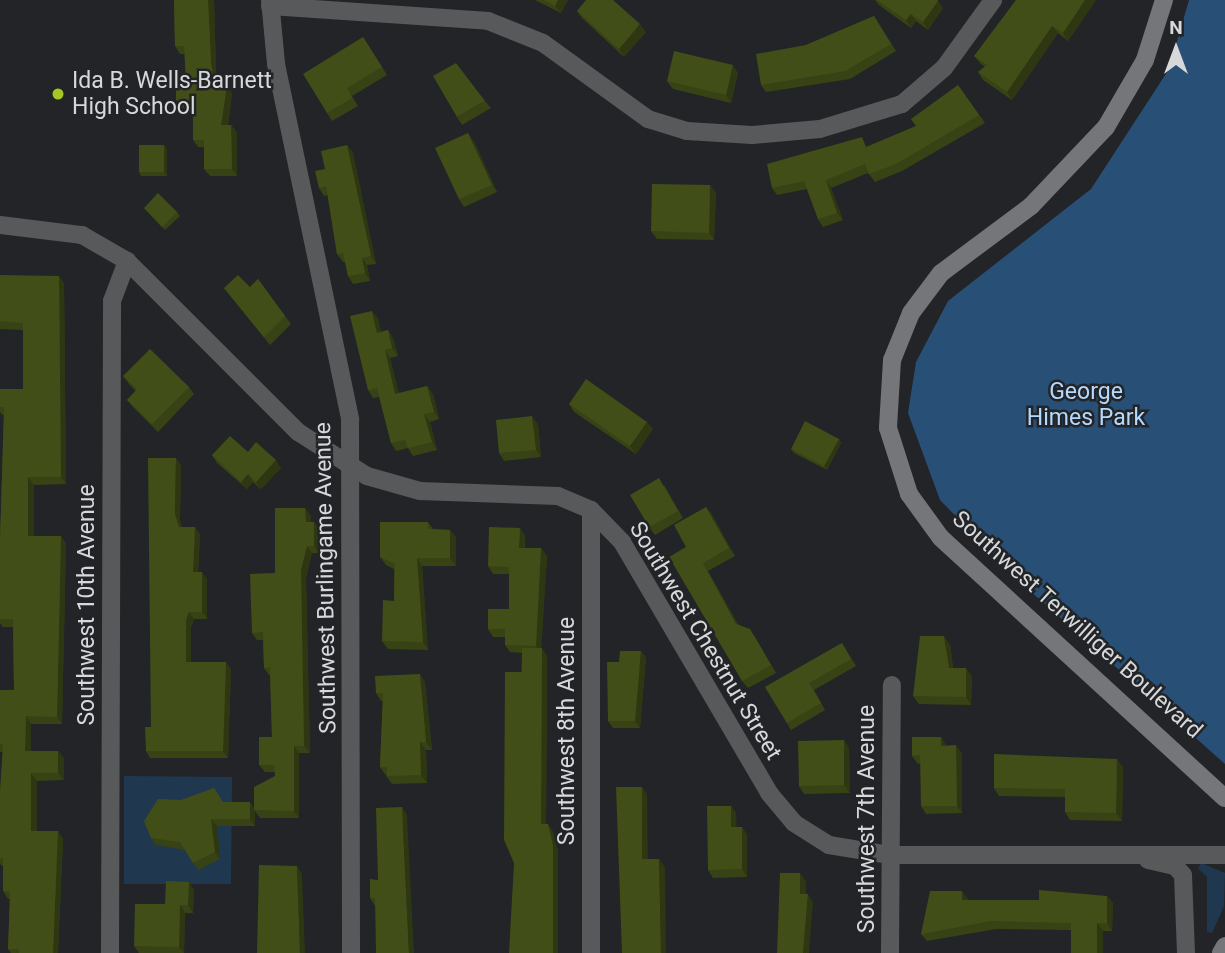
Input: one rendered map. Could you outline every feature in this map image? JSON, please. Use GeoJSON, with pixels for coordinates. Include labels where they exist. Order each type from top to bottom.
{"type":"FeatureCollection","features":[{"type":"Feature","properties":{"kind":"main road","name":"Southwest Terwilliger Boulevard"},"geometry":{"type":"LineString","coordinates":[[1164,0],[1144,60],[1106,127],[1031,206],[941,273],[911,313],[891,367],[888,428],[908,494],[941,538],[1225,798]]}},
{"type":"Feature","properties":{"kind":"main road"},"geometry":{"type":"LineString","coordinates":[[1220,953],[1225,946]]}},
{"type":"Feature","properties":{"kind":"street"},"geometry":{"type":"LineString","coordinates":[[270,3],[488,21],[543,43],[648,119],[687,131],[752,135],[820,129],[902,104],[944,68],[993,0]]}},
{"type":"Feature","properties":{"kind":"street","name":"Southwest Burlingame Avenue"},"geometry":{"type":"LineString","coordinates":[[270,3],[276,64],[350,419],[351,953]]}},
{"type":"Feature","properties":{"kind":"street","name":"Southwest Chestnut Street"},"geometry":{"type":"LineString","coordinates":[[0,225],[82,235],[127,261],[298,432],[351,468],[420,491],[535,493],[591,510],[622,542],[768,793],[794,823],[829,845],[890,855],[1127,858],[1163,852],[1225,855]]}},
{"type":"Feature","properties":{"kind":"street","name":"Southwest 10th Avenue"},"geometry":{"type":"LineString","coordinates":[[110,953],[112,300],[127,261]]}},
{"type":"Feature","properties":{"kind":"street","name":"Southwest 8th Avenue"},"geometry":{"type":"LineString","coordinates":[[591,510],[592,953]]}},
{"type":"Feature","properties":{"kind":"street","name":"Southwest 7th Avenue"},"geometry":{"type":"LineString","coordinates":[[890,953],[892,685]]}},
{"type":"Feature","properties":{"kind":"street"},"geometry":{"type":"LineString","coordinates":[[1127,858],[1162,861],[1183,875],[1186,953]]}},
{"type":"Feature","properties":{"kind":"shaded area"},"geometry":{"type":"Polygon","coordinates":[[[124,776],[232,777],[231,884],[124,884],[124,776]]]}},
{"type":"Feature","properties":{"kind":"shaded area"},"geometry":{"type":"Polygon","coordinates":[[[1201,863],[1225,873],[1224,906],[1212,933],[1207,932],[1207,877],[1198,868],[1201,863]]]}},
{"type":"Feature","properties":{"kind":"green space","name":"George Himes Park"},"geometry":{"type":"Polygon","coordinates":[[[1189,0],[1225,0],[1225,764],[1020,582],[940,500],[908,413],[916,362],[948,301],[1091,189],[1169,69],[1189,0]]]}},
{"type":"Feature","properties":{"kind":"building"},"geometry":{"type":"Polygon","coordinates":[[[174,0],[208,0],[214,84],[227,85],[221,125],[231,125],[232,169],[204,169],[204,140],[193,140],[193,107],[176,100],[176,83],[186,83],[184,46],[175,46],[174,0]]]}},
{"type":"Feature","properties":{"kind":"building"},"geometry":{"type":"Polygon","coordinates":[[[544,0],[558,0],[555,6],[544,0]]]}},
{"type":"Feature","properties":{"kind":"building"},"geometry":{"type":"Polygon","coordinates":[[[586,0],[613,0],[640,24],[619,49],[577,11],[586,0]]]}},
{"type":"Feature","properties":{"kind":"building"},"geometry":{"type":"Polygon","coordinates":[[[877,0],[938,1],[923,22],[911,14],[906,20],[877,0]]]}},
{"type":"Feature","properties":{"kind":"building"},"geometry":{"type":"Polygon","coordinates":[[[1016,0],[1085,0],[1063,33],[1052,26],[1007,92],[978,72],[987,65],[974,56],[1016,0]]]}},
{"type":"Feature","properties":{"kind":"building"},"geometry":{"type":"Polygon","coordinates":[[[874,16],[891,44],[845,71],[761,85],[756,54],[806,45],[874,16]]]}},
{"type":"Feature","properties":{"kind":"building"},"geometry":{"type":"Polygon","coordinates":[[[363,37],[382,67],[347,88],[352,98],[327,113],[303,74],[363,37]]]}},
{"type":"Feature","properties":{"kind":"building"},"geometry":{"type":"Polygon","coordinates":[[[674,51],[733,65],[726,95],[667,81],[674,51]]]}},
{"type":"Feature","properties":{"kind":"building"},"geometry":{"type":"Polygon","coordinates":[[[456,63],[485,101],[457,117],[433,76],[456,63]]]}},
{"type":"Feature","properties":{"kind":"building"},"geometry":{"type":"Polygon","coordinates":[[[958,85],[979,115],[896,164],[869,174],[865,164],[826,180],[837,213],[818,219],[804,181],[772,188],[767,164],[862,137],[866,147],[916,126],[911,119],[958,85]]]}},
{"type":"Feature","properties":{"kind":"building"},"geometry":{"type":"Polygon","coordinates":[[[468,133],[492,185],[459,199],[435,148],[468,133]]]}},
{"type":"Feature","properties":{"kind":"building"},"geometry":{"type":"Polygon","coordinates":[[[139,145],[164,145],[164,172],[139,172],[139,145]]]}},
{"type":"Feature","properties":{"kind":"building"},"geometry":{"type":"Polygon","coordinates":[[[347,145],[371,256],[362,258],[365,273],[348,276],[343,253],[337,254],[326,186],[319,188],[315,171],[325,169],[321,151],[347,145]]]}},
{"type":"Feature","properties":{"kind":"building"},"geometry":{"type":"Polygon","coordinates":[[[652,184],[710,185],[709,233],[651,231],[652,184]]]}},
{"type":"Feature","properties":{"kind":"building"},"geometry":{"type":"Polygon","coordinates":[[[158,193],[177,212],[162,227],[144,208],[158,193]]]}},
{"type":"Feature","properties":{"kind":"building"},"geometry":{"type":"Polygon","coordinates":[[[0,275],[59,276],[61,477],[28,477],[28,536],[61,536],[57,717],[26,716],[25,751],[58,751],[58,773],[31,773],[31,831],[58,831],[53,953],[19,953],[19,949],[8,949],[10,892],[3,891],[3,858],[0,858],[3,744],[0,744],[0,690],[14,690],[13,619],[0,619],[4,407],[0,407],[0,389],[23,389],[23,323],[0,321],[0,275]]]}},
{"type":"Feature","properties":{"kind":"building"},"geometry":{"type":"Polygon","coordinates":[[[238,275],[250,287],[258,279],[285,316],[264,337],[224,288],[238,275]]]}},
{"type":"Feature","properties":{"kind":"building"},"geometry":{"type":"Polygon","coordinates":[[[372,311],[377,333],[388,330],[392,348],[385,350],[395,394],[427,386],[434,412],[424,414],[432,442],[408,448],[405,440],[391,443],[377,388],[368,390],[350,316],[372,311]]]}},
{"type":"Feature","properties":{"kind":"building"},"geometry":{"type":"Polygon","coordinates":[[[150,349],[189,387],[152,424],[127,400],[137,389],[123,376],[150,349]]]}},
{"type":"Feature","properties":{"kind":"building"},"geometry":{"type":"Polygon","coordinates":[[[586,379],[647,422],[630,446],[569,404],[586,379]]]}},
{"type":"Feature","properties":{"kind":"building"},"geometry":{"type":"Polygon","coordinates":[[[532,416],[536,450],[499,453],[496,420],[532,416]]]}},
{"type":"Feature","properties":{"kind":"building"},"geometry":{"type":"Polygon","coordinates":[[[805,421],[839,439],[824,466],[791,449],[805,421]]]}},
{"type":"Feature","properties":{"kind":"building"},"geometry":{"type":"Polygon","coordinates":[[[230,436],[248,452],[256,442],[276,460],[256,482],[248,474],[241,482],[212,455],[230,436]]]}},
{"type":"Feature","properties":{"kind":"building"},"geometry":{"type":"Polygon","coordinates":[[[148,458],[176,458],[175,514],[179,527],[195,527],[193,572],[202,572],[202,612],[189,612],[186,620],[186,662],[226,662],[223,751],[146,751],[145,727],[151,727],[148,458]]]}},
{"type":"Feature","properties":{"kind":"building"},"geometry":{"type":"Polygon","coordinates":[[[659,478],[678,511],[649,527],[630,495],[659,478]]]}},
{"type":"Feature","properties":{"kind":"building"},"geometry":{"type":"Polygon","coordinates":[[[706,507],[729,548],[703,563],[736,624],[750,629],[771,665],[742,681],[669,557],[686,547],[674,525],[706,507]]]}},
{"type":"Feature","properties":{"kind":"building"},"geometry":{"type":"Polygon","coordinates":[[[275,508],[305,508],[306,522],[314,522],[314,546],[307,546],[301,570],[304,746],[294,746],[294,811],[254,810],[254,787],[275,776],[274,765],[259,765],[259,737],[272,737],[270,667],[264,668],[263,632],[252,633],[250,574],[275,573],[275,508]]]}},
{"type":"Feature","properties":{"kind":"building"},"geometry":{"type":"Polygon","coordinates":[[[380,522],[428,522],[428,529],[450,530],[450,558],[417,558],[423,642],[382,641],[383,600],[394,601],[395,564],[380,557],[380,522]]]}},
{"type":"Feature","properties":{"kind":"building"},"geometry":{"type":"Polygon","coordinates":[[[489,527],[520,528],[519,548],[541,548],[536,646],[505,645],[505,629],[488,629],[488,609],[509,609],[509,567],[488,566],[489,527]]]}},
{"type":"Feature","properties":{"kind":"building"},"geometry":{"type":"Polygon","coordinates":[[[920,636],[944,636],[949,668],[966,668],[966,697],[913,696],[920,636]]]}},
{"type":"Feature","properties":{"kind":"building"},"geometry":{"type":"Polygon","coordinates":[[[842,643],[851,659],[809,683],[821,703],[787,723],[765,687],[842,643]]]}},
{"type":"Feature","properties":{"kind":"building"},"geometry":{"type":"Polygon","coordinates":[[[522,648],[542,648],[541,824],[548,824],[553,845],[553,953],[509,953],[514,863],[504,840],[505,672],[522,672],[522,648]]]}},
{"type":"Feature","properties":{"kind":"building"},"geometry":{"type":"Polygon","coordinates":[[[620,651],[641,651],[635,721],[608,721],[607,662],[619,662],[620,651]]]}},
{"type":"Feature","properties":{"kind":"building"},"geometry":{"type":"Polygon","coordinates":[[[420,674],[426,742],[420,742],[421,775],[387,776],[387,767],[380,767],[383,693],[376,693],[375,676],[420,674]]]}},
{"type":"Feature","properties":{"kind":"building"},"geometry":{"type":"Polygon","coordinates":[[[912,737],[941,737],[941,746],[956,745],[957,806],[921,806],[920,755],[912,756],[912,737]]]}},
{"type":"Feature","properties":{"kind":"building"},"geometry":{"type":"Polygon","coordinates":[[[844,740],[844,785],[799,786],[798,741],[844,740]]]}},
{"type":"Feature","properties":{"kind":"building"},"geometry":{"type":"Polygon","coordinates":[[[994,754],[1117,759],[1116,813],[1065,812],[1065,789],[994,788],[994,754]]]}},
{"type":"Feature","properties":{"kind":"building"},"geometry":{"type":"Polygon","coordinates":[[[616,787],[642,787],[642,859],[659,859],[661,953],[622,953],[616,787]]]}},
{"type":"Feature","properties":{"kind":"building"},"geometry":{"type":"Polygon","coordinates":[[[214,788],[223,802],[250,802],[250,819],[211,819],[215,852],[193,863],[180,842],[151,838],[144,821],[158,799],[181,800],[214,788]]]}},
{"type":"Feature","properties":{"kind":"building"},"geometry":{"type":"Polygon","coordinates":[[[707,806],[731,806],[731,827],[742,827],[742,869],[708,870],[707,806]]]}},
{"type":"Feature","properties":{"kind":"building"},"geometry":{"type":"Polygon","coordinates":[[[402,807],[409,953],[376,953],[375,898],[370,898],[370,879],[378,880],[376,808],[402,807]]]}},
{"type":"Feature","properties":{"kind":"building"},"geometry":{"type":"Polygon","coordinates":[[[259,865],[297,866],[300,953],[257,953],[259,865]]]}},
{"type":"Feature","properties":{"kind":"building"},"geometry":{"type":"Polygon","coordinates":[[[780,873],[800,873],[800,894],[808,894],[803,953],[777,953],[780,873]]]}},
{"type":"Feature","properties":{"kind":"building"},"geometry":{"type":"Polygon","coordinates":[[[166,881],[189,882],[188,905],[180,905],[179,947],[134,946],[135,904],[165,904],[166,881]]]}},
{"type":"Feature","properties":{"kind":"building"},"geometry":{"type":"Polygon","coordinates":[[[1039,890],[1107,896],[1107,923],[1097,923],[1097,953],[1071,953],[1071,923],[991,921],[921,934],[930,891],[962,891],[962,900],[1039,900],[1039,890]]]}},
{"type":"Feature","properties":{"kind":"place","name":"Ida B. Wells-Barnett High School"},"geometry":{"type":"Point","coordinates":[58,94]}}]}
